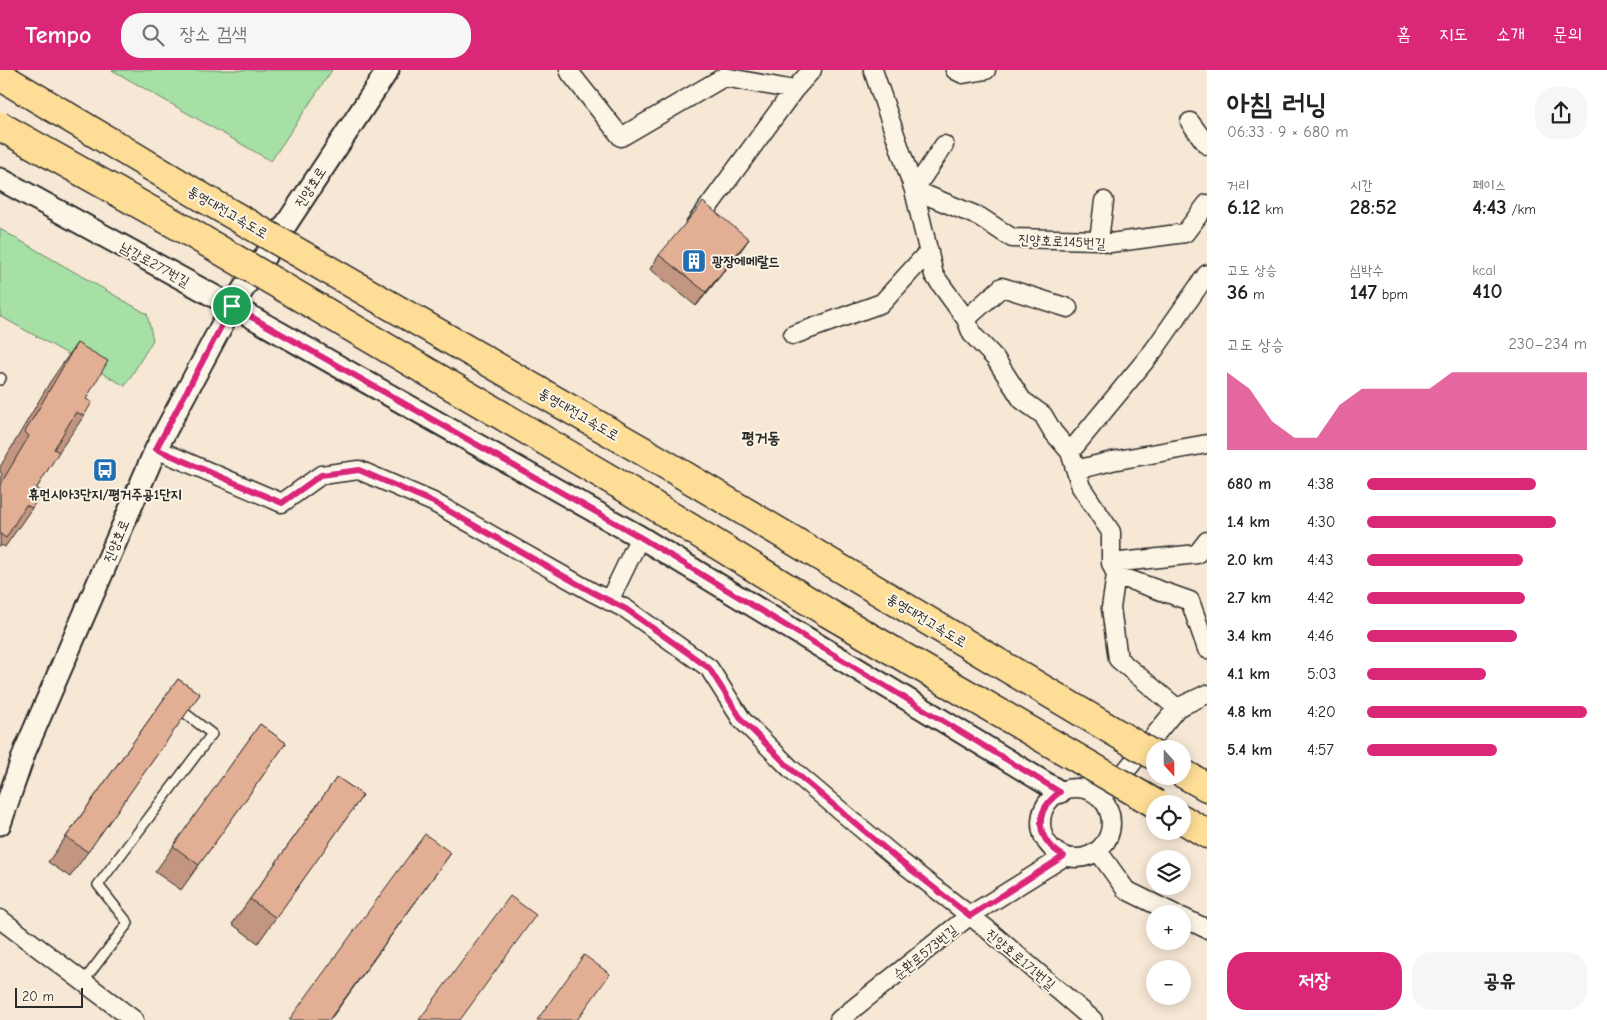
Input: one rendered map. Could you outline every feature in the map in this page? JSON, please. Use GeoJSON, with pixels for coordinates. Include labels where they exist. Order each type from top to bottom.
{"type":"FeatureCollection","features":[{"type":"Feature","properties":{"kind":"highway","name":"통영대전고속도로"},"geometry":{"type":"LineString","coordinates":[[0,76],[206,200],[643,451],[1146,751]]}},
{"type":"Feature","properties":{"kind":"highway"},"geometry":{"type":"LineString","coordinates":[[0,126],[200,238],[619,484],[828,612],[1146,798]]}},
{"type":"Feature","properties":{"kind":"highway"},"geometry":{"type":"LineString","coordinates":[[1191,777],[1207,787]]}},
{"type":"Feature","properties":{"kind":"highway"},"geometry":{"type":"LineString","coordinates":[[1191,824],[1207,834]]}},
{"type":"Feature","properties":{"kind":"street","name":"진양호로"},"geometry":{"type":"LineString","coordinates":[[0,824],[25,751],[156,449],[232,306],[388,70]]}},
{"type":"Feature","properties":{"kind":"street"},"geometry":{"type":"LineString","coordinates":[[569,70],[622,137],[724,77],[794,90]]}},
{"type":"Feature","properties":{"kind":"street"},"geometry":{"type":"LineString","coordinates":[[686,237],[794,90],[812,70]]}},
{"type":"Feature","properties":{"kind":"street"},"geometry":{"type":"LineString","coordinates":[[873,70],[914,190],[934,275],[966,319],[972,334],[995,358],[1022,400],[1043,415],[1072,458],[1076,470],[1112,460],[1207,444]]}},
{"type":"Feature","properties":{"kind":"street"},"geometry":{"type":"LineString","coordinates":[[955,70],[963,74],[986,70]]}},
{"type":"Feature","properties":{"kind":"street"},"geometry":{"type":"LineString","coordinates":[[1190,122],[1207,145]]}},
{"type":"Feature","properties":{"kind":"street"},"geometry":{"type":"LineString","coordinates":[[914,190],[944,145]]}},
{"type":"Feature","properties":{"kind":"street","name":"남강로277번길"},"geometry":{"type":"LineString","coordinates":[[0,179],[232,306],[640,537],[1060,792]]}},
{"type":"Feature","properties":{"kind":"street","name":"진양호로145번길"},"geometry":{"type":"LineString","coordinates":[[914,190],[980,217],[1012,238],[1099,240],[1110,243],[1185,233],[1207,204]]}},
{"type":"Feature","properties":{"kind":"street"},"geometry":{"type":"LineString","coordinates":[[1099,240],[1104,201]]}},
{"type":"Feature","properties":{"kind":"street"},"geometry":{"type":"LineString","coordinates":[[793,335],[882,303],[929,251]]}},
{"type":"Feature","properties":{"kind":"street"},"geometry":{"type":"LineString","coordinates":[[1072,458],[1154,350],[1207,274]]}},
{"type":"Feature","properties":{"kind":"street"},"geometry":{"type":"LineString","coordinates":[[966,319],[1002,287],[1068,308]]}},
{"type":"Feature","properties":{"kind":"street","name":"진양호로171번길"},"geometry":{"type":"LineString","coordinates":[[156,449],[282,503],[321,475],[359,470],[433,502],[626,609],[709,668],[742,720],[791,769],[1093,1020]]}},
{"type":"Feature","properties":{"kind":"street"},"geometry":{"type":"LineString","coordinates":[[1072,458],[1081,487],[1111,532],[1114,569],[1111,608],[1118,659],[1177,708]]}},
{"type":"Feature","properties":{"kind":"street"},"geometry":{"type":"LineString","coordinates":[[609,600],[640,537]]}},
{"type":"Feature","properties":{"kind":"street"},"geometry":{"type":"LineString","coordinates":[[1114,569],[1197,554],[1207,541]]}},
{"type":"Feature","properties":{"kind":"street"},"geometry":{"type":"LineString","coordinates":[[1114,569],[1199,600],[1207,649]]}},
{"type":"Feature","properties":{"kind":"street"},"geometry":{"type":"LineString","coordinates":[[1102,799],[1177,708],[1207,694]]}},
{"type":"Feature","properties":{"kind":"street"},"geometry":{"type":"LineString","coordinates":[[1071,788],[1083,788],[1093,792],[1102,799],[1108,809],[1111,820],[1110,832],[1106,842],[1098,851],[1088,856],[1076,858],[1064,856],[1054,851],[1046,842],[1041,826],[1044,808],[1050,799],[1060,792],[1071,788]]}},
{"type":"Feature","properties":{"kind":"street"},"geometry":{"type":"LineString","coordinates":[[1098,851],[1126,890],[1157,905]]}},
{"type":"Feature","properties":{"kind":"street","name":"순환로573번길"},"geometry":{"type":"LineString","coordinates":[[839,1020],[970,916],[1064,856]]}},
{"type":"Feature","properties":{"kind":"street"},"geometry":{"type":"LineString","coordinates":[[0,920],[134,1020]]}},
{"type":"Feature","properties":{"kind":"street"},"geometry":{"type":"LineString","coordinates":[[1191,921],[1207,929]]}},
{"type":"Feature","properties":{"kind":"lane"},"geometry":{"type":"LineString","coordinates":[[83,982],[128,923],[98,885],[212,734],[172,702]]}},
{"type":"Feature","properties":{"kind":"green space"},"geometry":{"type":"Polygon","coordinates":[[[112,70],[332,70],[271,161],[112,70]]]}},
{"type":"Feature","properties":{"kind":"green space"},"geometry":{"type":"Polygon","coordinates":[[[0,229],[147,314],[153,340],[125,386],[0,316],[0,229]]]}},
{"type":"Feature","properties":{"kind":"building","name":"광장에메랄드"},"geometry":{"type":"Polygon","coordinates":[[[703,202],[749,239],[706,292],[659,255],[703,202]]]}},
{"type":"Feature","properties":{"kind":"building"},"geometry":{"type":"Polygon","coordinates":[[[77,343],[108,361],[86,399],[92,402],[84,416],[76,412],[54,449],[59,452],[36,489],[42,492],[32,508],[26,505],[6,538],[0,534],[0,485],[29,436],[25,432],[77,343]]]}},
{"type":"Feature","properties":{"kind":"building"},"geometry":{"type":"Polygon","coordinates":[[[178,679],[200,694],[88,852],[66,837],[178,679]]]}},
{"type":"Feature","properties":{"kind":"building"},"geometry":{"type":"Polygon","coordinates":[[[260,724],[286,743],[199,865],[173,846],[260,724]]]}},
{"type":"Feature","properties":{"kind":"building"},"geometry":{"type":"Polygon","coordinates":[[[337,777],[363,795],[276,918],[250,899],[337,777]]]}},
{"type":"Feature","properties":{"kind":"building"},"geometry":{"type":"Polygon","coordinates":[[[425,834],[451,853],[329,1020],[289,1020],[425,834]]]}},
{"type":"Feature","properties":{"kind":"building"},"geometry":{"type":"Polygon","coordinates":[[[510,896],[536,915],[460,1020],[419,1020],[510,896]]]}},
{"type":"Feature","properties":{"kind":"building"},"geometry":{"type":"Polygon","coordinates":[[[584,955],[610,974],[577,1020],[537,1020],[584,955]]]}},
{"type":"Feature","properties":{"kind":"place","name":"광장에메랄드"},"geometry":{"type":"Point","coordinates":[694,261]}},
{"type":"Feature","properties":{"kind":"place","name":"휴먼시아3단지/평거주공1단지"},"geometry":{"type":"Point","coordinates":[105,470]}},
{"type":"Feature","properties":{"kind":"district","name":"평거동"},"geometry":{"type":"Point","coordinates":[761,437]}},
{"type":"Feature","properties":{"kind":"route"},"geometry":{"type":"LineString","coordinates":[[232,306],[640,537],[1060,792],[1050,799],[1044,808],[1041,820],[1042,832],[1046,842],[1054,851],[1064,856],[970,916],[900,861],[791,769],[742,720],[709,668],[626,609],[592,592],[433,502],[359,470],[321,475],[282,503],[156,449],[232,306]]}}]}
